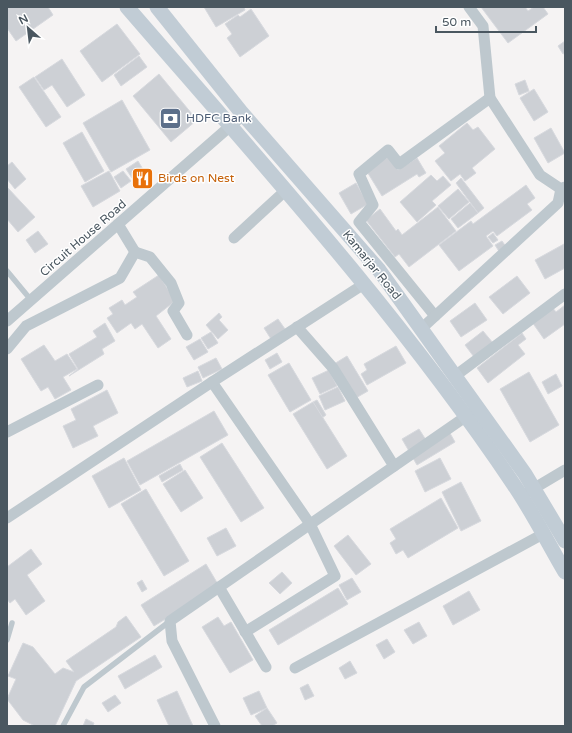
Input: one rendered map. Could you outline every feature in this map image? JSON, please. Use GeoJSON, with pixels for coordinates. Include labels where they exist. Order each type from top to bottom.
{"type":"FeatureCollection","features":[{"type":"Feature","properties":{"kind":"main road"},"geometry":{"type":"LineString","coordinates":[[127,7],[364,284],[466,417],[521,496],[565,572]]}},
{"type":"Feature","properties":{"kind":"main road","name":"Kamarjar Road"},"geometry":{"type":"LineString","coordinates":[[157,7],[243,115],[379,270],[479,407],[534,488],[565,541]]}},
{"type":"Feature","properties":{"kind":"street"},"geometry":{"type":"LineString","coordinates":[[421,329],[558,203],[563,188],[540,175],[490,98],[483,26],[470,7]]}},
{"type":"Feature","properties":{"kind":"street"},"geometry":{"type":"LineString","coordinates":[[435,316],[359,222],[373,205],[359,174],[388,150],[399,164],[490,98]]}},
{"type":"Feature","properties":{"kind":"street","name":"Circuit House Road"},"geometry":{"type":"LineString","coordinates":[[7,322],[243,115]]}},
{"type":"Feature","properties":{"kind":"street"},"geometry":{"type":"LineString","coordinates":[[234,238],[285,192]]}},
{"type":"Feature","properties":{"kind":"street"},"geometry":{"type":"LineString","coordinates":[[118,224],[135,252],[150,257],[171,283],[179,303],[173,311],[187,335]]}},
{"type":"Feature","properties":{"kind":"street"},"geometry":{"type":"LineString","coordinates":[[7,349],[26,326],[120,278],[135,252]]}},
{"type":"Feature","properties":{"kind":"street"},"geometry":{"type":"LineString","coordinates":[[7,518],[212,382],[364,284]]}},
{"type":"Feature","properties":{"kind":"street"},"geometry":{"type":"LineString","coordinates":[[455,376],[565,294]]}},
{"type":"Feature","properties":{"kind":"street"},"geometry":{"type":"LineString","coordinates":[[297,327],[333,368],[394,466]]}},
{"type":"Feature","properties":{"kind":"street"},"geometry":{"type":"LineString","coordinates":[[212,382],[310,524],[335,576],[245,632]]}},
{"type":"Feature","properties":{"kind":"street"},"geometry":{"type":"LineString","coordinates":[[7,432],[98,384]]}},
{"type":"Feature","properties":{"kind":"street"},"geometry":{"type":"LineString","coordinates":[[215,726],[172,641],[170,621],[479,407]]}},
{"type":"Feature","properties":{"kind":"street"},"geometry":{"type":"LineString","coordinates":[[521,496],[565,470]]}},
{"type":"Feature","properties":{"kind":"street"},"geometry":{"type":"LineString","coordinates":[[296,668],[543,534]]}},
{"type":"Feature","properties":{"kind":"street"},"geometry":{"type":"LineString","coordinates":[[219,587],[266,667]]}},
{"type":"Feature","properties":{"kind":"lane"},"geometry":{"type":"LineString","coordinates":[[7,271],[31,300]]}},
{"type":"Feature","properties":{"kind":"lane"},"geometry":{"type":"LineString","coordinates":[[63,726],[84,687],[170,621]]}},
{"type":"Feature","properties":{"kind":"lane"},"geometry":{"type":"LineString","coordinates":[[7,640],[12,623]]}},
{"type":"Feature","properties":{"kind":"building"},"geometry":{"type":"Polygon","coordinates":[[[7,7],[48,7],[53,15],[16,41],[7,28],[7,7]]]}},
{"type":"Feature","properties":{"kind":"building"},"geometry":{"type":"Polygon","coordinates":[[[204,7],[244,7],[245,10],[216,27],[204,7]]]}},
{"type":"Feature","properties":{"kind":"building"},"geometry":{"type":"Polygon","coordinates":[[[481,7],[525,7],[528,11],[534,7],[543,7],[548,14],[508,43],[481,7]]]}},
{"type":"Feature","properties":{"kind":"building"},"geometry":{"type":"Polygon","coordinates":[[[251,9],[269,36],[240,57],[227,38],[232,34],[225,24],[238,15],[240,17],[251,9]]]}},
{"type":"Feature","properties":{"kind":"building"},"geometry":{"type":"Polygon","coordinates":[[[117,24],[140,54],[102,82],[80,51],[117,24]]]}},
{"type":"Feature","properties":{"kind":"building"},"geometry":{"type":"Polygon","coordinates":[[[565,41],[565,53],[563,54],[558,46],[565,41]]]}},
{"type":"Feature","properties":{"kind":"building"},"geometry":{"type":"Polygon","coordinates":[[[139,56],[147,67],[121,86],[114,75],[139,56]]]}},
{"type":"Feature","properties":{"kind":"building"},"geometry":{"type":"Polygon","coordinates":[[[62,59],[85,95],[67,107],[52,85],[44,90],[35,77],[62,59]]]}},
{"type":"Feature","properties":{"kind":"building"},"geometry":{"type":"Polygon","coordinates":[[[159,74],[197,120],[171,142],[133,96],[159,74]]]}},
{"type":"Feature","properties":{"kind":"building"},"geometry":{"type":"Polygon","coordinates":[[[34,77],[61,117],[46,127],[19,87],[34,77]]]}},
{"type":"Feature","properties":{"kind":"building"},"geometry":{"type":"Polygon","coordinates":[[[525,80],[529,91],[519,95],[515,84],[525,80]]]}},
{"type":"Feature","properties":{"kind":"building"},"geometry":{"type":"Polygon","coordinates":[[[534,89],[548,112],[534,121],[520,98],[534,89]]]}},
{"type":"Feature","properties":{"kind":"building"},"geometry":{"type":"Polygon","coordinates":[[[122,100],[150,150],[111,172],[83,123],[122,100]]]}},
{"type":"Feature","properties":{"kind":"building"},"geometry":{"type":"Polygon","coordinates":[[[467,123],[473,130],[478,127],[495,149],[472,168],[476,173],[465,181],[460,174],[451,181],[435,161],[445,153],[439,146],[467,123]]]}},
{"type":"Feature","properties":{"kind":"building"},"geometry":{"type":"Polygon","coordinates":[[[551,128],[565,153],[548,163],[534,138],[551,128]]]}},
{"type":"Feature","properties":{"kind":"building"},"geometry":{"type":"Polygon","coordinates":[[[82,132],[104,171],[85,182],[63,143],[82,132]]]}},
{"type":"Feature","properties":{"kind":"building"},"geometry":{"type":"Polygon","coordinates":[[[390,156],[398,170],[417,158],[426,173],[419,177],[417,174],[382,196],[366,170],[390,156]]]}},
{"type":"Feature","properties":{"kind":"building"},"geometry":{"type":"Polygon","coordinates":[[[138,161],[144,171],[132,178],[126,169],[138,161]]]}},
{"type":"Feature","properties":{"kind":"building"},"geometry":{"type":"Polygon","coordinates":[[[12,162],[26,179],[15,189],[7,179],[7,166],[12,162]]]}},
{"type":"Feature","properties":{"kind":"building"},"geometry":{"type":"Polygon","coordinates":[[[109,171],[120,191],[93,207],[81,186],[109,171]]]}},
{"type":"Feature","properties":{"kind":"building"},"geometry":{"type":"Polygon","coordinates":[[[123,171],[131,181],[121,188],[114,177],[123,171]]]}},
{"type":"Feature","properties":{"kind":"building"},"geometry":{"type":"Polygon","coordinates":[[[431,175],[437,181],[443,176],[451,185],[432,201],[436,205],[417,222],[400,202],[431,175]]]}},
{"type":"Feature","properties":{"kind":"building"},"geometry":{"type":"Polygon","coordinates":[[[461,178],[484,208],[478,213],[456,183],[461,178]]]}},
{"type":"Feature","properties":{"kind":"building"},"geometry":{"type":"Polygon","coordinates":[[[356,183],[368,204],[351,214],[339,193],[356,183]]]}},
{"type":"Feature","properties":{"kind":"building"},"geometry":{"type":"Polygon","coordinates":[[[526,185],[535,198],[527,204],[532,210],[497,236],[493,231],[486,236],[493,246],[459,271],[439,245],[471,221],[473,224],[526,185]]]}},
{"type":"Feature","properties":{"kind":"building"},"geometry":{"type":"Polygon","coordinates":[[[7,187],[35,217],[18,232],[7,219],[7,187]]]}},
{"type":"Feature","properties":{"kind":"building"},"geometry":{"type":"Polygon","coordinates":[[[458,189],[469,202],[449,219],[438,206],[458,189]]]}},
{"type":"Feature","properties":{"kind":"building"},"geometry":{"type":"Polygon","coordinates":[[[470,203],[478,213],[458,228],[451,219],[470,203]]]}},
{"type":"Feature","properties":{"kind":"building"},"geometry":{"type":"Polygon","coordinates":[[[438,207],[456,231],[409,267],[399,254],[395,257],[366,220],[380,209],[396,231],[398,229],[402,235],[438,207]]]}},
{"type":"Feature","properties":{"kind":"building"},"geometry":{"type":"Polygon","coordinates":[[[38,231],[48,244],[35,253],[26,240],[38,231]]]}},
{"type":"Feature","properties":{"kind":"building"},"geometry":{"type":"Polygon","coordinates":[[[493,233],[498,240],[493,243],[488,237],[493,233]]]}},
{"type":"Feature","properties":{"kind":"building"},"geometry":{"type":"Polygon","coordinates":[[[502,241],[507,248],[500,253],[495,245],[502,241]]]}},
{"type":"Feature","properties":{"kind":"building"},"geometry":{"type":"Polygon","coordinates":[[[564,244],[565,268],[545,279],[535,260],[564,244]]]}},
{"type":"Feature","properties":{"kind":"building"},"geometry":{"type":"Polygon","coordinates":[[[159,275],[175,301],[156,316],[171,339],[158,348],[142,324],[135,329],[131,323],[117,333],[107,318],[113,314],[109,308],[122,300],[125,305],[137,297],[133,292],[159,275]]]}},
{"type":"Feature","properties":{"kind":"building"},"geometry":{"type":"Polygon","coordinates":[[[517,276],[530,293],[503,314],[489,297],[517,276]]]}},
{"type":"Feature","properties":{"kind":"building"},"geometry":{"type":"Polygon","coordinates":[[[475,303],[487,320],[461,337],[450,321],[475,303]]]}},
{"type":"Feature","properties":{"kind":"building"},"geometry":{"type":"Polygon","coordinates":[[[565,305],[565,324],[544,339],[532,322],[552,307],[556,312],[565,305]]]}},
{"type":"Feature","properties":{"kind":"building"},"geometry":{"type":"Polygon","coordinates":[[[219,313],[222,317],[219,320],[228,330],[218,339],[206,325],[219,313]]]}},
{"type":"Feature","properties":{"kind":"building"},"geometry":{"type":"Polygon","coordinates":[[[278,319],[285,329],[271,339],[264,328],[278,319]]]}},
{"type":"Feature","properties":{"kind":"building"},"geometry":{"type":"Polygon","coordinates":[[[105,323],[115,341],[102,349],[104,354],[69,376],[78,369],[69,354],[97,337],[93,331],[105,323]]]}},
{"type":"Feature","properties":{"kind":"building"},"geometry":{"type":"Polygon","coordinates":[[[483,331],[493,343],[474,357],[465,345],[483,331]]]}},
{"type":"Feature","properties":{"kind":"building"},"geometry":{"type":"Polygon","coordinates":[[[211,332],[218,343],[208,349],[201,338],[211,332]]]}},
{"type":"Feature","properties":{"kind":"building"},"geometry":{"type":"Polygon","coordinates":[[[522,333],[526,339],[518,345],[525,354],[488,383],[477,368],[522,333]]]}},
{"type":"Feature","properties":{"kind":"building"},"geometry":{"type":"Polygon","coordinates":[[[200,339],[208,352],[194,360],[186,347],[200,339]]]}},
{"type":"Feature","properties":{"kind":"building"},"geometry":{"type":"Polygon","coordinates":[[[44,345],[55,361],[67,354],[77,369],[63,377],[71,390],[55,399],[48,387],[41,391],[21,359],[44,345]]]}},
{"type":"Feature","properties":{"kind":"building"},"geometry":{"type":"Polygon","coordinates":[[[396,346],[406,363],[367,385],[361,374],[367,370],[364,364],[396,346]]]}},
{"type":"Feature","properties":{"kind":"building"},"geometry":{"type":"Polygon","coordinates":[[[277,353],[282,362],[270,369],[265,360],[277,353]]]}},
{"type":"Feature","properties":{"kind":"building"},"geometry":{"type":"Polygon","coordinates":[[[347,356],[368,391],[354,399],[334,364],[347,356]]]}},
{"type":"Feature","properties":{"kind":"building"},"geometry":{"type":"Polygon","coordinates":[[[216,358],[222,369],[203,378],[198,367],[216,358]]]}},
{"type":"Feature","properties":{"kind":"building"},"geometry":{"type":"Polygon","coordinates":[[[289,363],[311,400],[290,412],[268,375],[289,363]]]}},
{"type":"Feature","properties":{"kind":"building"},"geometry":{"type":"Polygon","coordinates":[[[329,370],[337,386],[320,394],[312,378],[329,370]]]}},
{"type":"Feature","properties":{"kind":"building"},"geometry":{"type":"Polygon","coordinates":[[[198,371],[202,381],[187,387],[183,378],[198,371]]]}},
{"type":"Feature","properties":{"kind":"building"},"geometry":{"type":"Polygon","coordinates":[[[529,372],[559,425],[530,442],[500,389],[529,372]]]}},
{"type":"Feature","properties":{"kind":"building"},"geometry":{"type":"Polygon","coordinates":[[[556,374],[562,386],[548,394],[542,382],[556,374]]]}},
{"type":"Feature","properties":{"kind":"building"},"geometry":{"type":"Polygon","coordinates":[[[338,387],[345,401],[325,410],[319,396],[338,387]]]}},
{"type":"Feature","properties":{"kind":"building"},"geometry":{"type":"Polygon","coordinates":[[[107,390],[118,413],[93,426],[98,436],[73,448],[63,426],[76,420],[71,409],[107,390]]]}},
{"type":"Feature","properties":{"kind":"building"},"geometry":{"type":"Polygon","coordinates":[[[317,400],[326,415],[322,418],[313,402],[317,400]]]}},
{"type":"Feature","properties":{"kind":"building"},"geometry":{"type":"Polygon","coordinates":[[[313,402],[347,456],[327,469],[293,414],[313,402]]]}},
{"type":"Feature","properties":{"kind":"building"},"geometry":{"type":"Polygon","coordinates":[[[214,411],[228,435],[140,485],[127,461],[214,411]]]}},
{"type":"Feature","properties":{"kind":"building"},"geometry":{"type":"Polygon","coordinates":[[[447,428],[455,442],[417,465],[402,439],[419,429],[426,440],[447,428]]]}},
{"type":"Feature","properties":{"kind":"building"},"geometry":{"type":"Polygon","coordinates":[[[222,443],[264,508],[241,522],[200,457],[222,443]]]}},
{"type":"Feature","properties":{"kind":"building"},"geometry":{"type":"Polygon","coordinates":[[[124,458],[141,490],[109,508],[92,476],[124,458]]]}},
{"type":"Feature","properties":{"kind":"building"},"geometry":{"type":"Polygon","coordinates":[[[440,458],[451,479],[425,492],[415,471],[440,458]]]}},
{"type":"Feature","properties":{"kind":"building"},"geometry":{"type":"Polygon","coordinates":[[[180,464],[183,470],[162,482],[159,476],[180,464]]]}},
{"type":"Feature","properties":{"kind":"building"},"geometry":{"type":"Polygon","coordinates":[[[185,470],[203,498],[181,512],[163,484],[185,470]]]}},
{"type":"Feature","properties":{"kind":"building"},"geometry":{"type":"Polygon","coordinates":[[[461,482],[481,521],[461,531],[442,492],[461,482]]]}},
{"type":"Feature","properties":{"kind":"building"},"geometry":{"type":"Polygon","coordinates":[[[146,489],[189,561],[164,576],[121,504],[146,489]]]}},
{"type":"Feature","properties":{"kind":"building"},"geometry":{"type":"Polygon","coordinates":[[[441,498],[458,528],[408,558],[403,550],[396,554],[390,543],[396,539],[390,529],[441,498]]]}},
{"type":"Feature","properties":{"kind":"building"},"geometry":{"type":"Polygon","coordinates":[[[226,528],[236,546],[217,556],[207,538],[226,528]]]}},
{"type":"Feature","properties":{"kind":"building"},"geometry":{"type":"Polygon","coordinates":[[[348,535],[371,564],[356,575],[334,546],[348,535]]]}},
{"type":"Feature","properties":{"kind":"building"},"geometry":{"type":"Polygon","coordinates":[[[31,549],[42,564],[27,575],[45,601],[26,615],[15,599],[10,603],[7,599],[7,567],[31,549]]]}},
{"type":"Feature","properties":{"kind":"building"},"geometry":{"type":"Polygon","coordinates":[[[206,564],[219,586],[154,626],[141,605],[206,564]]]}},
{"type":"Feature","properties":{"kind":"building"},"geometry":{"type":"Polygon","coordinates":[[[282,572],[292,583],[280,594],[269,583],[282,572]]]}},
{"type":"Feature","properties":{"kind":"building"},"geometry":{"type":"Polygon","coordinates":[[[352,578],[361,592],[347,600],[339,585],[352,578]]]}},
{"type":"Feature","properties":{"kind":"building"},"geometry":{"type":"Polygon","coordinates":[[[142,580],[147,589],[142,592],[137,583],[142,580]]]}},
{"type":"Feature","properties":{"kind":"building"},"geometry":{"type":"Polygon","coordinates":[[[338,588],[348,604],[278,645],[269,630],[338,588]]]}},
{"type":"Feature","properties":{"kind":"building"},"geometry":{"type":"Polygon","coordinates":[[[469,591],[480,610],[453,625],[443,606],[469,591]]]}},
{"type":"Feature","properties":{"kind":"building"},"geometry":{"type":"Polygon","coordinates":[[[126,616],[141,637],[76,681],[55,726],[35,726],[23,720],[7,699],[16,679],[8,676],[23,643],[33,647],[55,674],[63,668],[74,672],[66,661],[116,627],[118,622],[126,616]]]}},
{"type":"Feature","properties":{"kind":"building"},"geometry":{"type":"Polygon","coordinates":[[[218,617],[224,626],[231,622],[253,660],[230,673],[202,627],[218,617]]]}},
{"type":"Feature","properties":{"kind":"building"},"geometry":{"type":"Polygon","coordinates":[[[419,622],[427,636],[413,644],[404,630],[419,622]]]}},
{"type":"Feature","properties":{"kind":"building"},"geometry":{"type":"Polygon","coordinates":[[[387,639],[395,652],[384,659],[376,645],[387,639]]]}},
{"type":"Feature","properties":{"kind":"building"},"geometry":{"type":"Polygon","coordinates":[[[155,655],[162,667],[125,689],[118,676],[155,655]]]}},
{"type":"Feature","properties":{"kind":"building"},"geometry":{"type":"Polygon","coordinates":[[[350,661],[357,673],[345,679],[339,668],[350,661]]]}},
{"type":"Feature","properties":{"kind":"building"},"geometry":{"type":"Polygon","coordinates":[[[308,684],[314,696],[305,700],[300,688],[308,684]]]}},
{"type":"Feature","properties":{"kind":"building"},"geometry":{"type":"Polygon","coordinates":[[[177,691],[193,726],[169,726],[157,700],[177,691]]]}},
{"type":"Feature","properties":{"kind":"building"},"geometry":{"type":"Polygon","coordinates":[[[259,691],[267,708],[251,715],[243,698],[259,691]]]}},
{"type":"Feature","properties":{"kind":"building"},"geometry":{"type":"Polygon","coordinates":[[[115,695],[121,703],[108,712],[102,703],[115,695]]]}},
{"type":"Feature","properties":{"kind":"building"},"geometry":{"type":"Polygon","coordinates":[[[267,708],[277,723],[272,726],[262,726],[255,716],[267,708]]]}},
{"type":"Feature","properties":{"kind":"building"},"geometry":{"type":"Polygon","coordinates":[[[86,719],[94,723],[93,726],[83,726],[86,719]]]}},
{"type":"Feature","properties":{"kind":"place","name":"HDFC Bank"},"geometry":{"type":"Point","coordinates":[171,118]}},
{"type":"Feature","properties":{"kind":"place","name":"Birds on Nest"},"geometry":{"type":"Point","coordinates":[143,178]}}]}
